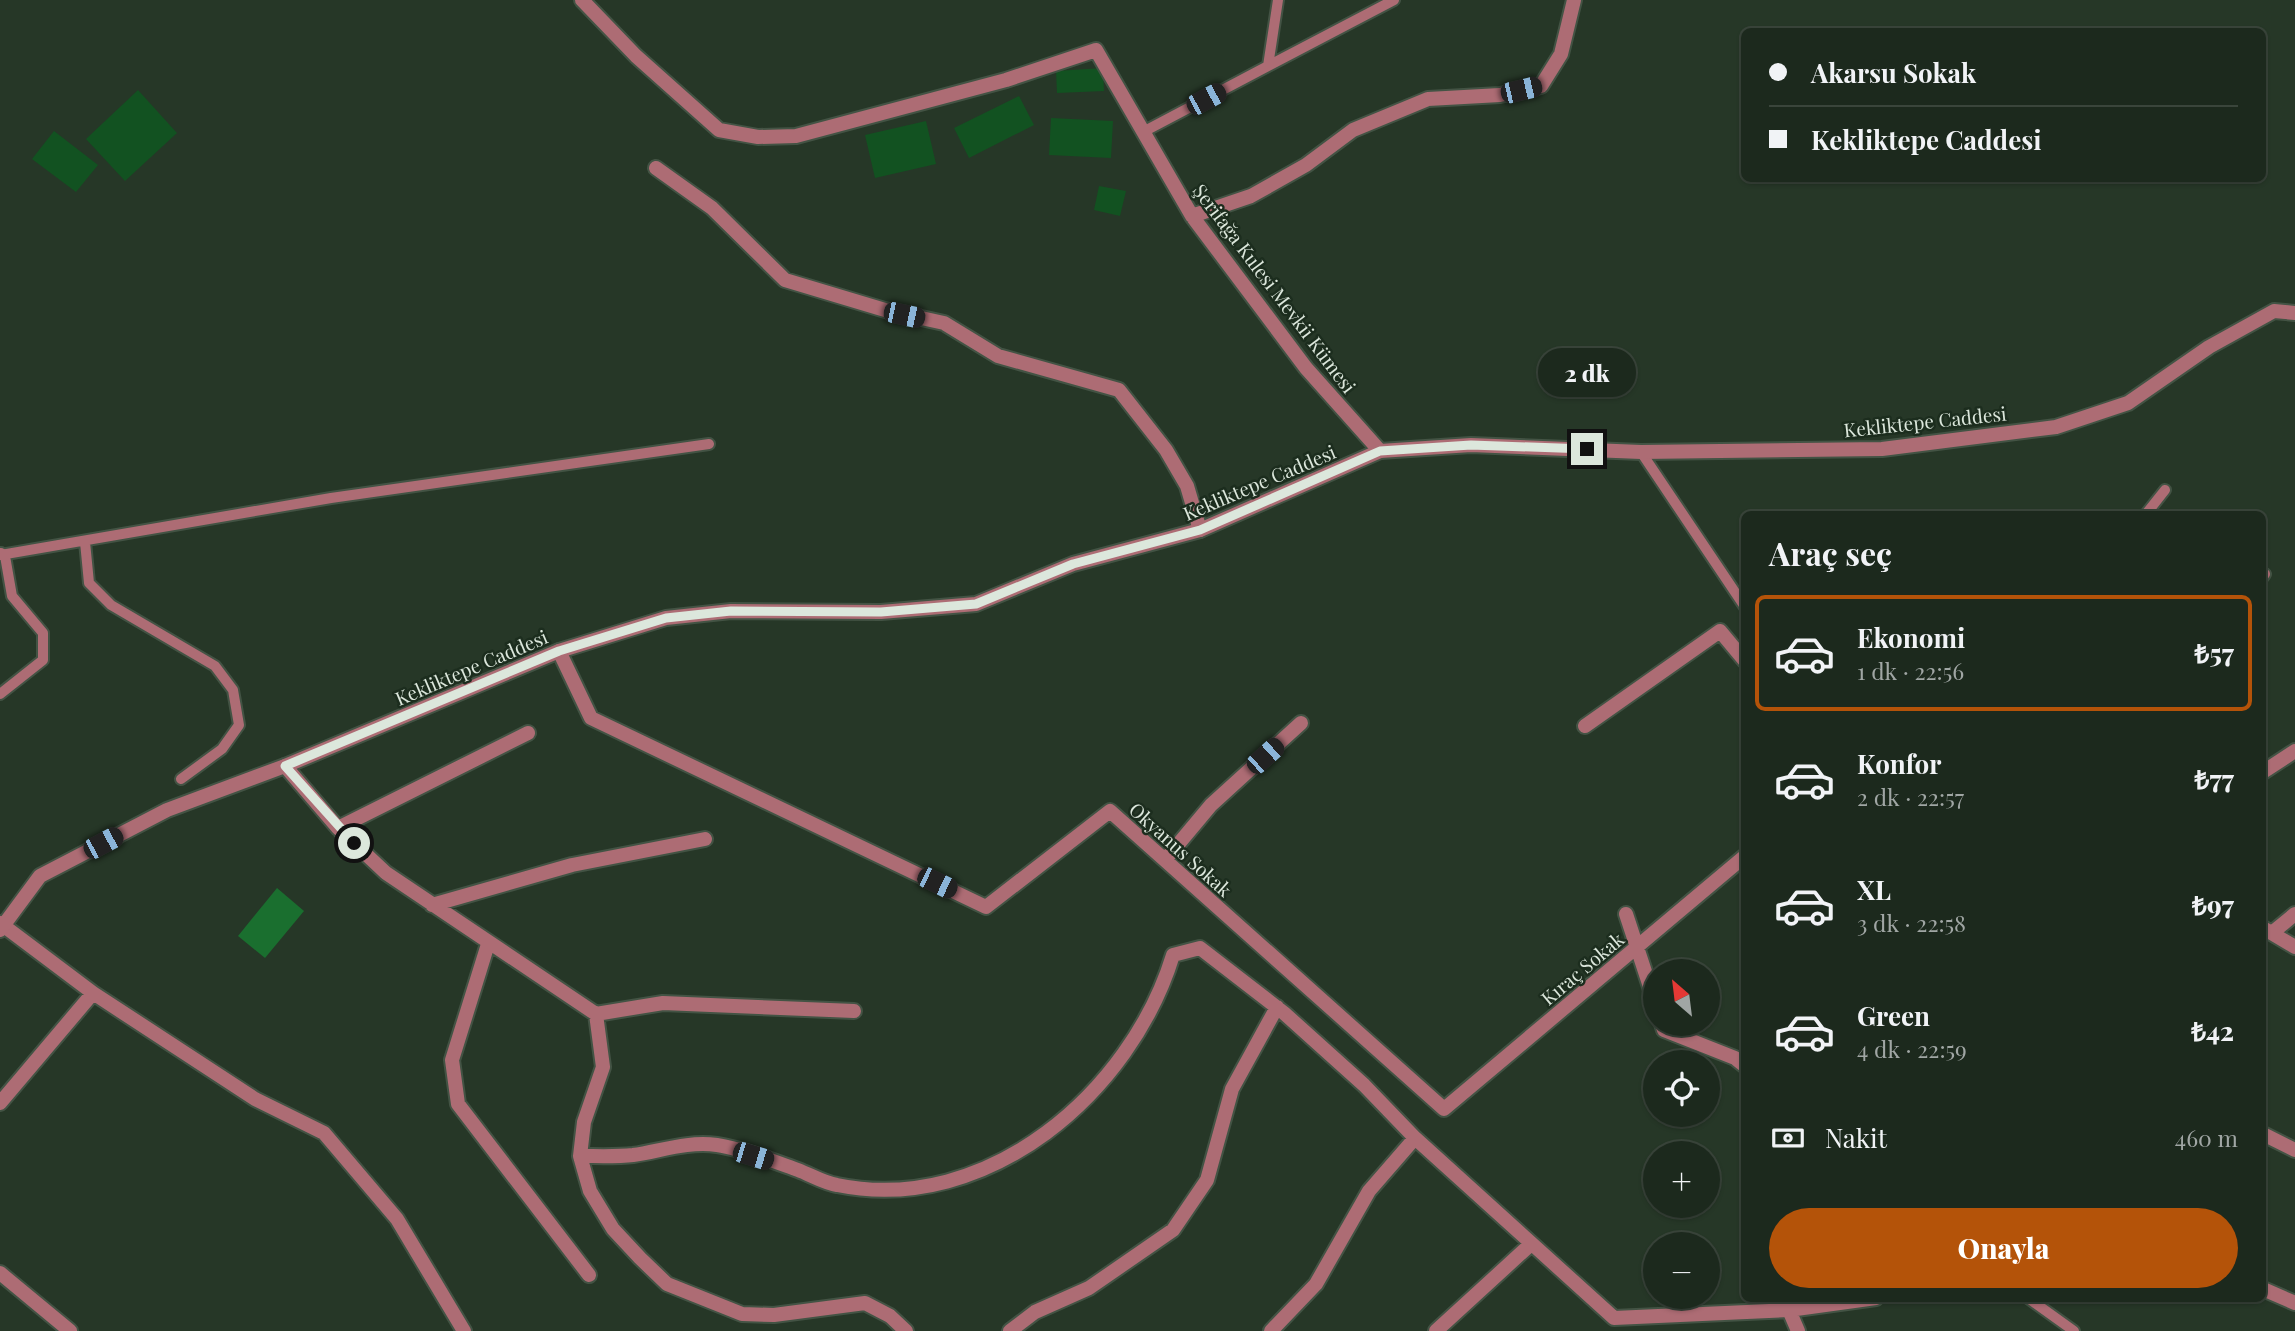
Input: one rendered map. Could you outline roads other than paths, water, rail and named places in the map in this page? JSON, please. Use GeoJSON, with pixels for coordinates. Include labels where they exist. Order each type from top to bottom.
{"type":"FeatureCollection","features":[{"type":"Feature","properties":{"kind":"street","name":"Şerifağa Kulesi Mevkii Kümesi"},"geometry":{"type":"LineString","coordinates":[[582,0],[636,56],[719,130],[758,137],[796,136],[1006,80],[1096,50],[1192,216],[1306,368],[1380,451]]}},
{"type":"Feature","properties":{"kind":"street"},"geometry":{"type":"LineString","coordinates":[[1192,216],[1251,196],[1306,165],[1353,130],[1428,99],[1500,95],[1541,86],[1561,54],[1574,0]]}},
{"type":"Feature","properties":{"kind":"street"},"geometry":{"type":"LineString","coordinates":[[656,168],[712,208],[785,280],[884,310],[944,323],[998,356],[1119,390],[1166,450],[1187,486],[1200,530]]}},
{"type":"Feature","properties":{"kind":"street","name":"Kekliktepe Caddesi"},"geometry":{"type":"LineString","coordinates":[[1,926],[40,876],[167,810],[285,766],[559,651],[666,618],[731,611],[881,612],[976,604],[1073,564],[1200,530],[1380,451],[1471,445],[1641,452],[1882,449],[2056,427],[2128,403],[2209,347],[2274,311],[2295,313]]}},
{"type":"Feature","properties":{"kind":"street"},"geometry":{"type":"LineString","coordinates":[[1585,726],[1720,631],[1741,656]]}},
{"type":"Feature","properties":{"kind":"street","name":"Okyanus Sokak"},"geometry":{"type":"LineString","coordinates":[[559,651],[591,718],[986,907],[1110,811],[1444,1109]]}},
{"type":"Feature","properties":{"kind":"street"},"geometry":{"type":"LineString","coordinates":[[1165,860],[1211,805],[1301,723]]}},
{"type":"Feature","properties":{"kind":"street"},"geometry":{"type":"LineString","coordinates":[[338,828],[528,733]]}},
{"type":"Feature","properties":{"kind":"street"},"geometry":{"type":"LineString","coordinates":[[2266,770],[2295,751]]}},
{"type":"Feature","properties":{"kind":"street"},"geometry":{"type":"LineString","coordinates":[[285,766],[338,828],[386,873],[596,1014],[663,1003],[854,1011]]}},
{"type":"Feature","properties":{"kind":"street"},"geometry":{"type":"LineString","coordinates":[[432,905],[572,865],[705,839]]}},
{"type":"Feature","properties":{"kind":"street","name":"Kıraç Sokak"},"geometry":{"type":"LineString","coordinates":[[1444,1109],[1741,859]]}},
{"type":"Feature","properties":{"kind":"street"},"geometry":{"type":"LineString","coordinates":[[1626,914],[1643,968]]}},
{"type":"Feature","properties":{"kind":"street"},"geometry":{"type":"LineString","coordinates":[[2295,914],[2267,930],[2295,947]]}},
{"type":"Feature","properties":{"kind":"street"},"geometry":{"type":"LineString","coordinates":[[1,926],[93,993],[256,1099],[324,1133],[397,1219],[464,1331]]}},
{"type":"Feature","properties":{"kind":"street"},"geometry":{"type":"LineString","coordinates":[[488,944],[452,1060],[458,1104],[589,1275]]}},
{"type":"Feature","properties":{"kind":"street"},"geometry":{"type":"LineString","coordinates":[[580,1156],[632,1155],[673,1145],[717,1145],[836,1185],[895,1189],[946,1181],[992,1167],[1040,1140],[1090,1096],[1161,994],[1173,955],[1200,948],[1278,1007],[1364,1085],[1415,1138],[1531,1244],[1611,1325],[1789,1310],[1847,1302]]}},
{"type":"Feature","properties":{"kind":"street"},"geometry":{"type":"LineString","coordinates":[[0,1103],[93,993]]}},
{"type":"Feature","properties":{"kind":"street"},"geometry":{"type":"LineString","coordinates":[[1010,1331],[1035,1312],[1089,1288],[1173,1230],[1208,1180],[1232,1089],[1278,1007]]}},
{"type":"Feature","properties":{"kind":"street"},"geometry":{"type":"LineString","coordinates":[[596,1014],[603,1067],[584,1122],[580,1156],[590,1191],[613,1228],[667,1284],[742,1314],[774,1315],[865,1303],[890,1316],[906,1331]]}},
{"type":"Feature","properties":{"kind":"street"},"geometry":{"type":"LineString","coordinates":[[1679,1036],[1741,1063]]}},
{"type":"Feature","properties":{"kind":"street"},"geometry":{"type":"LineString","coordinates":[[2266,1136],[2295,1150]]}},
{"type":"Feature","properties":{"kind":"street"},"geometry":{"type":"LineString","coordinates":[[1271,1331],[1316,1284],[1369,1191],[1415,1138]]}},
{"type":"Feature","properties":{"kind":"street"},"geometry":{"type":"LineString","coordinates":[[1436,1331],[1531,1244]]}},
{"type":"Feature","properties":{"kind":"street"},"geometry":{"type":"LineString","coordinates":[[0,1273],[70,1331]]}},
{"type":"Feature","properties":{"kind":"street"},"geometry":{"type":"LineString","coordinates":[[2266,1290],[2295,1303]]}},
{"type":"Feature","properties":{"kind":"street"},"geometry":{"type":"LineString","coordinates":[[1789,1310],[1798,1331]]}},
{"type":"Feature","properties":{"kind":"lane"},"geometry":{"type":"LineString","coordinates":[[1268,66],[1278,0]]}},
{"type":"Feature","properties":{"kind":"lane"},"geometry":{"type":"LineString","coordinates":[[1143,132],[1394,0]]}},
{"type":"Feature","properties":{"kind":"lane"},"geometry":{"type":"LineString","coordinates":[[0,694],[43,660],[43,633],[12,596],[2,554],[331,498],[709,444]]}},
{"type":"Feature","properties":{"kind":"lane"},"geometry":{"type":"LineString","coordinates":[[1641,452],[1741,601]]}},
{"type":"Feature","properties":{"kind":"lane"},"geometry":{"type":"LineString","coordinates":[[2148,511],[2165,489]]}},
{"type":"Feature","properties":{"kind":"lane"},"geometry":{"type":"LineString","coordinates":[[85,541],[89,583],[111,605],[215,666],[233,690],[239,725],[222,749],[181,779]]}},
{"type":"Feature","properties":{"kind":"lane"},"geometry":{"type":"LineString","coordinates":[[2034,1302],[2074,1331]]}}]}
